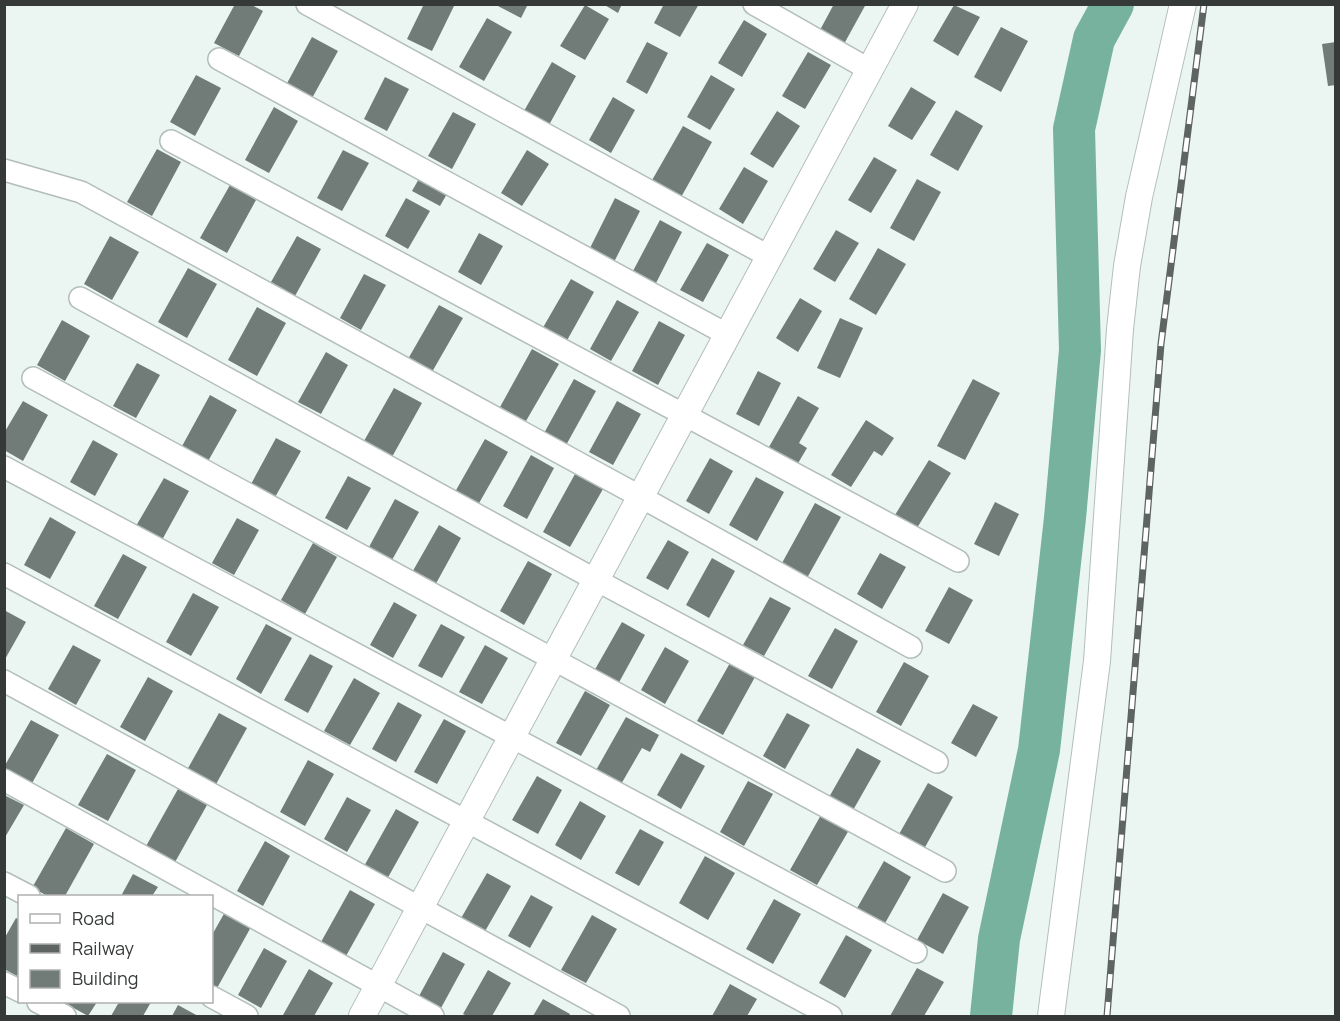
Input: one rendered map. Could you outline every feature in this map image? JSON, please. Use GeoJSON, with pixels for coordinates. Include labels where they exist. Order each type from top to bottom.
{"type":"FeatureCollection","features":[{"type":"Feature","properties":{"kind":"street"},"geometry":{"type":"LineString","coordinates":[[307,4],[770,257]]}},
{"type":"Feature","properties":{"kind":"street"},"geometry":{"type":"LineString","coordinates":[[754,4],[870,70]]}},
{"type":"Feature","properties":{"kind":"street"},"geometry":{"type":"LineString","coordinates":[[362,1017],[905,4]]}},
{"type":"Feature","properties":{"kind":"street"},"geometry":{"type":"LineString","coordinates":[[1051,1017],[1097,661],[1120,329],[1127,266],[1138,197],[1183,4]]}},
{"type":"Feature","properties":{"kind":"street"},"geometry":{"type":"LineString","coordinates":[[219,59],[728,335]]}},
{"type":"Feature","properties":{"kind":"street"},"geometry":{"type":"LineString","coordinates":[[171,141],[958,561]]}},
{"type":"Feature","properties":{"kind":"street"},"geometry":{"type":"LineString","coordinates":[[4,170],[81,192],[911,647]]}},
{"type":"Feature","properties":{"kind":"street"},"geometry":{"type":"LineString","coordinates":[[80,298],[596,580],[937,762]]}},
{"type":"Feature","properties":{"kind":"street"},"geometry":{"type":"LineString","coordinates":[[33,378],[945,871]]}},
{"type":"Feature","properties":{"kind":"street"},"geometry":{"type":"LineString","coordinates":[[4,467],[916,952]]}},
{"type":"Feature","properties":{"kind":"street"},"geometry":{"type":"LineString","coordinates":[[4,574],[831,1017]]}},
{"type":"Feature","properties":{"kind":"street"},"geometry":{"type":"LineString","coordinates":[[4,681],[619,1017]]}},
{"type":"Feature","properties":{"kind":"street"},"geometry":{"type":"LineString","coordinates":[[4,780],[212,895]]}},
{"type":"Feature","properties":{"kind":"street"},"geometry":{"type":"LineString","coordinates":[[4,883],[25,895]]}},
{"type":"Feature","properties":{"kind":"street"},"geometry":{"type":"LineString","coordinates":[[213,896],[433,1017]]}},
{"type":"Feature","properties":{"kind":"street"},"geometry":{"type":"LineString","coordinates":[[4,983],[18,991]]}},
{"type":"Feature","properties":{"kind":"street"},"geometry":{"type":"LineString","coordinates":[[213,998],[247,1017]]}},
{"type":"Feature","properties":{"kind":"street"},"geometry":{"type":"LineString","coordinates":[[40,1003],[65,1017]]}},
{"type":"Feature","properties":{"kind":"building"},"geometry":{"type":"Polygon","coordinates":[[[235,4],[250,4],[263,11],[239,56],[214,43],[235,4]]]}},
{"type":"Feature","properties":{"kind":"building"},"geometry":{"type":"Polygon","coordinates":[[[424,4],[454,6],[432,51],[407,39],[424,4]]]}},
{"type":"Feature","properties":{"kind":"building"},"geometry":{"type":"Polygon","coordinates":[[[494,4],[528,4],[521,18],[494,4]]]}},
{"type":"Feature","properties":{"kind":"building"},"geometry":{"type":"Polygon","coordinates":[[[603,4],[622,4],[618,13],[603,4]]]}},
{"type":"Feature","properties":{"kind":"building"},"geometry":{"type":"Polygon","coordinates":[[[664,4],[699,4],[680,37],[654,23],[664,4]]]}},
{"type":"Feature","properties":{"kind":"building"},"geometry":{"type":"Polygon","coordinates":[[[834,4],[866,4],[844,44],[820,30],[834,4]]]}},
{"type":"Feature","properties":{"kind":"building"},"geometry":{"type":"Polygon","coordinates":[[[585,5],[609,19],[585,60],[560,46],[585,5]]]}},
{"type":"Feature","properties":{"kind":"building"},"geometry":{"type":"Polygon","coordinates":[[[954,5],[980,17],[958,56],[933,41],[954,5]]]}},
{"type":"Feature","properties":{"kind":"building"},"geometry":{"type":"Polygon","coordinates":[[[487,18],[512,32],[484,81],[459,67],[487,18]]]}},
{"type":"Feature","properties":{"kind":"building"},"geometry":{"type":"Polygon","coordinates":[[[744,20],[767,34],[742,77],[718,63],[744,20]]]}},
{"type":"Feature","properties":{"kind":"building"},"geometry":{"type":"Polygon","coordinates":[[[1001,27],[1028,41],[1001,92],[974,77],[1001,27]]]}},
{"type":"Feature","properties":{"kind":"building"},"geometry":{"type":"Polygon","coordinates":[[[312,37],[338,51],[311,100],[285,87],[312,37]]]}},
{"type":"Feature","properties":{"kind":"building"},"geometry":{"type":"Polygon","coordinates":[[[647,42],[668,53],[647,94],[626,82],[647,42]]]}},
{"type":"Feature","properties":{"kind":"building"},"geometry":{"type":"Polygon","coordinates":[[[1336,42],[1336,85],[1328,86],[1322,44],[1336,42]]]}},
{"type":"Feature","properties":{"kind":"building"},"geometry":{"type":"Polygon","coordinates":[[[808,52],[831,65],[805,109],[782,96],[808,52]]]}},
{"type":"Feature","properties":{"kind":"building"},"geometry":{"type":"Polygon","coordinates":[[[552,62],[576,76],[549,125],[524,111],[552,62]]]}},
{"type":"Feature","properties":{"kind":"building"},"geometry":{"type":"Polygon","coordinates":[[[196,75],[221,88],[195,136],[170,122],[196,75]]]}},
{"type":"Feature","properties":{"kind":"building"},"geometry":{"type":"Polygon","coordinates":[[[711,75],[735,89],[710,130],[687,117],[711,75]]]}},
{"type":"Feature","properties":{"kind":"building"},"geometry":{"type":"Polygon","coordinates":[[[385,77],[409,89],[387,131],[364,119],[385,77]]]}},
{"type":"Feature","properties":{"kind":"building"},"geometry":{"type":"Polygon","coordinates":[[[911,87],[936,102],[912,140],[888,126],[911,87]]]}},
{"type":"Feature","properties":{"kind":"building"},"geometry":{"type":"Polygon","coordinates":[[[613,97],[635,110],[611,153],[589,140],[613,97]]]}},
{"type":"Feature","properties":{"kind":"building"},"geometry":{"type":"Polygon","coordinates":[[[274,107],[298,121],[269,173],[245,160],[274,107]]]}},
{"type":"Feature","properties":{"kind":"building"},"geometry":{"type":"Polygon","coordinates":[[[956,110],[983,126],[958,171],[930,155],[956,110]]]}},
{"type":"Feature","properties":{"kind":"building"},"geometry":{"type":"Polygon","coordinates":[[[777,111],[800,126],[773,168],[750,154],[777,111]]]}},
{"type":"Feature","properties":{"kind":"building"},"geometry":{"type":"Polygon","coordinates":[[[453,112],[476,124],[452,169],[428,156],[453,112]]]}},
{"type":"Feature","properties":{"kind":"building"},"geometry":{"type":"Polygon","coordinates":[[[683,126],[712,142],[680,199],[651,182],[683,126]]]}},
{"type":"Feature","properties":{"kind":"building"},"geometry":{"type":"Polygon","coordinates":[[[157,149],[181,162],[152,216],[127,202],[157,149]]]}},
{"type":"Feature","properties":{"kind":"building"},"geometry":{"type":"Polygon","coordinates":[[[343,150],[369,163],[342,211],[317,198],[343,150]]]}},
{"type":"Feature","properties":{"kind":"building"},"geometry":{"type":"Polygon","coordinates":[[[527,150],[549,164],[522,206],[501,193],[527,150]]]}},
{"type":"Feature","properties":{"kind":"building"},"geometry":{"type":"Polygon","coordinates":[[[874,157],[897,170],[871,213],[848,200],[874,157]]]}},
{"type":"Feature","properties":{"kind":"building"},"geometry":{"type":"Polygon","coordinates":[[[744,167],[768,181],[743,224],[719,209],[744,167]]]}},
{"type":"Feature","properties":{"kind":"building"},"geometry":{"type":"Polygon","coordinates":[[[420,177],[448,192],[440,206],[412,191],[420,177]]]}},
{"type":"Feature","properties":{"kind":"building"},"geometry":{"type":"Polygon","coordinates":[[[917,179],[941,192],[914,241],[890,228],[917,179]]]}},
{"type":"Feature","properties":{"kind":"building"},"geometry":{"type":"Polygon","coordinates":[[[230,185],[256,200],[227,253],[200,238],[230,185]]]}},
{"type":"Feature","properties":{"kind":"building"},"geometry":{"type":"Polygon","coordinates":[[[406,198],[430,211],[408,249],[385,236],[406,198]]]}},
{"type":"Feature","properties":{"kind":"building"},"geometry":{"type":"Polygon","coordinates":[[[615,198],[640,211],[614,262],[589,250],[615,198]]]}},
{"type":"Feature","properties":{"kind":"building"},"geometry":{"type":"Polygon","coordinates":[[[660,220],[682,232],[656,283],[633,271],[660,220]]]}},
{"type":"Feature","properties":{"kind":"building"},"geometry":{"type":"Polygon","coordinates":[[[836,230],[859,243],[835,282],[813,269],[836,230]]]}},
{"type":"Feature","properties":{"kind":"building"},"geometry":{"type":"Polygon","coordinates":[[[479,233],[503,246],[481,285],[458,272],[479,233]]]}},
{"type":"Feature","properties":{"kind":"building"},"geometry":{"type":"Polygon","coordinates":[[[110,236],[139,252],[112,300],[84,284],[110,236]]]}},
{"type":"Feature","properties":{"kind":"building"},"geometry":{"type":"Polygon","coordinates":[[[297,236],[321,249],[295,296],[271,282],[297,236]]]}},
{"type":"Feature","properties":{"kind":"building"},"geometry":{"type":"Polygon","coordinates":[[[707,243],[729,255],[703,302],[680,290],[707,243]]]}},
{"type":"Feature","properties":{"kind":"building"},"geometry":{"type":"Polygon","coordinates":[[[878,248],[906,264],[876,315],[849,299],[878,248]]]}},
{"type":"Feature","properties":{"kind":"building"},"geometry":{"type":"Polygon","coordinates":[[[188,268],[217,284],[187,338],[158,322],[188,268]]]}},
{"type":"Feature","properties":{"kind":"building"},"geometry":{"type":"Polygon","coordinates":[[[364,274],[386,285],[361,330],[340,318],[364,274]]]}},
{"type":"Feature","properties":{"kind":"building"},"geometry":{"type":"Polygon","coordinates":[[[571,279],[594,292],[565,344],[541,331],[571,279]]]}},
{"type":"Feature","properties":{"kind":"building"},"geometry":{"type":"Polygon","coordinates":[[[800,298],[822,311],[798,352],[776,338],[800,298]]]}},
{"type":"Feature","properties":{"kind":"building"},"geometry":{"type":"Polygon","coordinates":[[[617,300],[639,312],[611,361],[590,349],[617,300]]]}},
{"type":"Feature","properties":{"kind":"building"},"geometry":{"type":"Polygon","coordinates":[[[439,305],[463,318],[432,372],[408,359],[439,305]]]}},
{"type":"Feature","properties":{"kind":"building"},"geometry":{"type":"Polygon","coordinates":[[[257,307],[286,323],[257,376],[228,360],[257,307]]]}},
{"type":"Feature","properties":{"kind":"building"},"geometry":{"type":"Polygon","coordinates":[[[840,318],[863,328],[840,378],[817,368],[840,318]]]}},
{"type":"Feature","properties":{"kind":"building"},"geometry":{"type":"Polygon","coordinates":[[[62,320],[90,336],[65,381],[37,365],[62,320]]]}},
{"type":"Feature","properties":{"kind":"building"},"geometry":{"type":"Polygon","coordinates":[[[659,321],[685,335],[658,385],[632,371],[659,321]]]}},
{"type":"Feature","properties":{"kind":"building"},"geometry":{"type":"Polygon","coordinates":[[[532,349],[559,364],[526,421],[500,407],[532,349]]]}},
{"type":"Feature","properties":{"kind":"building"},"geometry":{"type":"Polygon","coordinates":[[[326,352],[348,365],[321,414],[298,402],[326,352]]]}},
{"type":"Feature","properties":{"kind":"building"},"geometry":{"type":"Polygon","coordinates":[[[137,363],[160,375],[136,418],[113,406],[137,363]]]}},
{"type":"Feature","properties":{"kind":"building"},"geometry":{"type":"Polygon","coordinates":[[[758,371],[781,383],[759,426],[736,414],[758,371]]]}},
{"type":"Feature","properties":{"kind":"building"},"geometry":{"type":"Polygon","coordinates":[[[574,379],[596,391],[565,447],[543,435],[574,379]]]}},
{"type":"Feature","properties":{"kind":"building"},"geometry":{"type":"Polygon","coordinates":[[[973,379],[1000,393],[965,460],[937,446],[973,379]]]}},
{"type":"Feature","properties":{"kind":"building"},"geometry":{"type":"Polygon","coordinates":[[[394,388],[422,403],[392,457],[364,441],[394,388]]]}},
{"type":"Feature","properties":{"kind":"building"},"geometry":{"type":"Polygon","coordinates":[[[210,395],[237,410],[207,463],[181,448],[210,395]]]}},
{"type":"Feature","properties":{"kind":"building"},"geometry":{"type":"Polygon","coordinates":[[[798,396],[819,408],[799,443],[807,448],[794,470],[765,454],[798,396]]]}},
{"type":"Feature","properties":{"kind":"building"},"geometry":{"type":"Polygon","coordinates":[[[23,401],[48,415],[23,461],[4,450],[4,433],[23,401]]]}},
{"type":"Feature","properties":{"kind":"building"},"geometry":{"type":"Polygon","coordinates":[[[617,401],[641,414],[613,465],[589,452],[617,401]]]}},
{"type":"Feature","properties":{"kind":"building"},"geometry":{"type":"Polygon","coordinates":[[[866,420],[894,438],[882,456],[874,451],[851,487],[831,475],[866,420]]]}},
{"type":"Feature","properties":{"kind":"building"},"geometry":{"type":"Polygon","coordinates":[[[276,438],[301,451],[274,499],[250,486],[276,438]]]}},
{"type":"Feature","properties":{"kind":"building"},"geometry":{"type":"Polygon","coordinates":[[[485,439],[508,452],[478,505],[455,492],[485,439]]]}},
{"type":"Feature","properties":{"kind":"building"},"geometry":{"type":"Polygon","coordinates":[[[93,440],[118,454],[95,496],[70,482],[93,440]]]}},
{"type":"Feature","properties":{"kind":"building"},"geometry":{"type":"Polygon","coordinates":[[[531,455],[554,468],[527,519],[503,506],[531,455]]]}},
{"type":"Feature","properties":{"kind":"building"},"geometry":{"type":"Polygon","coordinates":[[[710,458],[733,471],[709,514],[686,501],[710,458]]]}},
{"type":"Feature","properties":{"kind":"building"},"geometry":{"type":"Polygon","coordinates":[[[929,460],[951,473],[917,528],[895,515],[929,460]]]}},
{"type":"Feature","properties":{"kind":"building"},"geometry":{"type":"Polygon","coordinates":[[[575,474],[603,489],[570,547],[543,532],[575,474]]]}},
{"type":"Feature","properties":{"kind":"building"},"geometry":{"type":"Polygon","coordinates":[[[348,476],[371,488],[347,530],[325,518],[348,476]]]}},
{"type":"Feature","properties":{"kind":"building"},"geometry":{"type":"Polygon","coordinates":[[[756,477],[784,492],[757,541],[729,525],[756,477]]]}},
{"type":"Feature","properties":{"kind":"building"},"geometry":{"type":"Polygon","coordinates":[[[164,478],[189,491],[162,540],[136,526],[164,478]]]}},
{"type":"Feature","properties":{"kind":"building"},"geometry":{"type":"Polygon","coordinates":[[[395,499],[419,512],[392,560],[369,547],[395,499]]]}},
{"type":"Feature","properties":{"kind":"building"},"geometry":{"type":"Polygon","coordinates":[[[995,502],[1019,514],[999,556],[974,544],[995,502]]]}},
{"type":"Feature","properties":{"kind":"building"},"geometry":{"type":"Polygon","coordinates":[[[815,503],[841,517],[807,578],[782,563],[815,503]]]}},
{"type":"Feature","properties":{"kind":"building"},"geometry":{"type":"Polygon","coordinates":[[[50,517],[76,532],[50,579],[24,565],[50,517]]]}},
{"type":"Feature","properties":{"kind":"building"},"geometry":{"type":"Polygon","coordinates":[[[237,518],[259,530],[234,575],[212,563],[237,518]]]}},
{"type":"Feature","properties":{"kind":"building"},"geometry":{"type":"Polygon","coordinates":[[[439,525],[461,538],[433,589],[410,576],[439,525]]]}},
{"type":"Feature","properties":{"kind":"building"},"geometry":{"type":"Polygon","coordinates":[[[668,540],[689,552],[668,590],[646,578],[668,540]]]}},
{"type":"Feature","properties":{"kind":"building"},"geometry":{"type":"Polygon","coordinates":[[[313,543],[337,557],[305,614],[281,600],[313,543]]]}},
{"type":"Feature","properties":{"kind":"building"},"geometry":{"type":"Polygon","coordinates":[[[880,553],[906,567],[882,609],[857,594],[880,553]]]}},
{"type":"Feature","properties":{"kind":"building"},"geometry":{"type":"Polygon","coordinates":[[[123,554],[147,567],[118,619],[94,606],[123,554]]]}},
{"type":"Feature","properties":{"kind":"building"},"geometry":{"type":"Polygon","coordinates":[[[712,558],[735,571],[709,618],[686,605],[712,558]]]}},
{"type":"Feature","properties":{"kind":"building"},"geometry":{"type":"Polygon","coordinates":[[[528,561],[552,574],[524,625],[500,611],[528,561]]]}},
{"type":"Feature","properties":{"kind":"building"},"geometry":{"type":"Polygon","coordinates":[[[949,587],[973,600],[949,644],[925,631],[949,587]]]}},
{"type":"Feature","properties":{"kind":"building"},"geometry":{"type":"Polygon","coordinates":[[[193,593],[219,607],[191,656],[166,642],[193,593]]]}},
{"type":"Feature","properties":{"kind":"building"},"geometry":{"type":"Polygon","coordinates":[[[770,597],[791,608],[764,656],[743,645],[770,597]]]}},
{"type":"Feature","properties":{"kind":"building"},"geometry":{"type":"Polygon","coordinates":[[[394,602],[417,615],[393,658],[370,645],[394,602]]]}},
{"type":"Feature","properties":{"kind":"building"},"geometry":{"type":"Polygon","coordinates":[[[4,610],[26,622],[4,661],[4,610]]]}},
{"type":"Feature","properties":{"kind":"building"},"geometry":{"type":"Polygon","coordinates":[[[622,622],[645,635],[617,686],[593,673],[622,622]]]}},
{"type":"Feature","properties":{"kind":"building"},"geometry":{"type":"Polygon","coordinates":[[[266,624],[292,638],[261,694],[236,679],[266,624]]]}},
{"type":"Feature","properties":{"kind":"building"},"geometry":{"type":"Polygon","coordinates":[[[441,624],[465,637],[442,678],[418,666],[441,624]]]}},
{"type":"Feature","properties":{"kind":"building"},"geometry":{"type":"Polygon","coordinates":[[[835,628],[858,641],[832,689],[808,676],[835,628]]]}},
{"type":"Feature","properties":{"kind":"building"},"geometry":{"type":"Polygon","coordinates":[[[73,645],[101,660],[76,705],[48,689],[73,645]]]}},
{"type":"Feature","properties":{"kind":"building"},"geometry":{"type":"Polygon","coordinates":[[[485,645],[508,658],[482,704],[459,692],[485,645]]]}},
{"type":"Feature","properties":{"kind":"building"},"geometry":{"type":"Polygon","coordinates":[[[665,647],[689,661],[665,704],[641,690],[665,647]]]}},
{"type":"Feature","properties":{"kind":"building"},"geometry":{"type":"Polygon","coordinates":[[[310,654],[333,666],[308,713],[284,700],[310,654]]]}},
{"type":"Feature","properties":{"kind":"building"},"geometry":{"type":"Polygon","coordinates":[[[904,662],[929,676],[901,726],[876,712],[904,662]]]}},
{"type":"Feature","properties":{"kind":"building"},"geometry":{"type":"Polygon","coordinates":[[[730,663],[755,677],[723,735],[697,721],[730,663]]]}},
{"type":"Feature","properties":{"kind":"building"},"geometry":{"type":"Polygon","coordinates":[[[148,677],[173,691],[145,741],[120,727],[148,677]]]}},
{"type":"Feature","properties":{"kind":"building"},"geometry":{"type":"Polygon","coordinates":[[[354,678],[380,693],[350,745],[324,731],[354,678]]]}},
{"type":"Feature","properties":{"kind":"building"},"geometry":{"type":"Polygon","coordinates":[[[585,691],[610,705],[581,756],[556,743],[585,691]]]}},
{"type":"Feature","properties":{"kind":"building"},"geometry":{"type":"Polygon","coordinates":[[[398,702],[422,715],[396,762],[372,749],[398,702]]]}},
{"type":"Feature","properties":{"kind":"building"},"geometry":{"type":"Polygon","coordinates":[[[973,704],[998,717],[976,757],[951,743],[973,704]]]}},
{"type":"Feature","properties":{"kind":"building"},"geometry":{"type":"Polygon","coordinates":[[[219,713],[247,728],[215,786],[187,770],[219,713]]]}},
{"type":"Feature","properties":{"kind":"building"},"geometry":{"type":"Polygon","coordinates":[[[787,713],[810,725],[785,769],[763,756],[787,713]]]}},
{"type":"Feature","properties":{"kind":"building"},"geometry":{"type":"Polygon","coordinates":[[[626,717],[659,735],[650,752],[642,748],[620,786],[595,772],[626,717]]]}},
{"type":"Feature","properties":{"kind":"building"},"geometry":{"type":"Polygon","coordinates":[[[444,719],[466,731],[437,784],[414,772],[444,719]]]}},
{"type":"Feature","properties":{"kind":"building"},"geometry":{"type":"Polygon","coordinates":[[[31,720],[59,735],[31,785],[4,771],[4,767],[31,720]]]}},
{"type":"Feature","properties":{"kind":"building"},"geometry":{"type":"Polygon","coordinates":[[[857,748],[881,761],[852,812],[828,799],[857,748]]]}},
{"type":"Feature","properties":{"kind":"building"},"geometry":{"type":"Polygon","coordinates":[[[681,753],[705,766],[681,809],[657,795],[681,753]]]}},
{"type":"Feature","properties":{"kind":"building"},"geometry":{"type":"Polygon","coordinates":[[[107,754],[136,770],[108,821],[78,805],[107,754]]]}},
{"type":"Feature","properties":{"kind":"building"},"geometry":{"type":"Polygon","coordinates":[[[308,760],[334,774],[305,826],[280,812],[308,760]]]}},
{"type":"Feature","properties":{"kind":"building"},"geometry":{"type":"Polygon","coordinates":[[[537,776],[562,790],[538,834],[512,820],[537,776]]]}},
{"type":"Feature","properties":{"kind":"building"},"geometry":{"type":"Polygon","coordinates":[[[748,781],[773,794],[744,846],[720,832],[748,781]]]}},
{"type":"Feature","properties":{"kind":"building"},"geometry":{"type":"Polygon","coordinates":[[[928,783],[953,797],[924,849],[898,836],[928,783]]]}},
{"type":"Feature","properties":{"kind":"building"},"geometry":{"type":"Polygon","coordinates":[[[178,789],[207,805],[174,864],[145,848],[178,789]]]}},
{"type":"Feature","properties":{"kind":"building"},"geometry":{"type":"Polygon","coordinates":[[[4,795],[24,805],[4,839],[4,795]]]}},
{"type":"Feature","properties":{"kind":"building"},"geometry":{"type":"Polygon","coordinates":[[[347,797],[371,810],[347,852],[324,839],[347,797]]]}},
{"type":"Feature","properties":{"kind":"building"},"geometry":{"type":"Polygon","coordinates":[[[580,801],[606,816],[581,860],[555,845],[580,801]]]}},
{"type":"Feature","properties":{"kind":"building"},"geometry":{"type":"Polygon","coordinates":[[[396,809],[419,822],[386,881],[363,868],[396,809]]]}},
{"type":"Feature","properties":{"kind":"building"},"geometry":{"type":"Polygon","coordinates":[[[821,815],[849,830],[817,885],[790,870],[821,815]]]}},
{"type":"Feature","properties":{"kind":"building"},"geometry":{"type":"Polygon","coordinates":[[[66,828],[94,844],[66,895],[46,895],[32,888],[66,828]]]}},
{"type":"Feature","properties":{"kind":"building"},"geometry":{"type":"Polygon","coordinates":[[[640,829],[664,842],[639,886],[615,873],[640,829]]]}},
{"type":"Feature","properties":{"kind":"building"},"geometry":{"type":"Polygon","coordinates":[[[265,841],[290,856],[263,906],[237,891],[265,841]]]}},
{"type":"Feature","properties":{"kind":"building"},"geometry":{"type":"Polygon","coordinates":[[[705,856],[735,873],[708,920],[679,903],[705,856]]]}},
{"type":"Feature","properties":{"kind":"building"},"geometry":{"type":"Polygon","coordinates":[[[884,861],[911,877],[884,925],[856,910],[884,861]]]}},
{"type":"Feature","properties":{"kind":"building"},"geometry":{"type":"Polygon","coordinates":[[[487,873],[511,886],[484,933],[460,920],[487,873]]]}},
{"type":"Feature","properties":{"kind":"building"},"geometry":{"type":"Polygon","coordinates":[[[133,874],[158,887],[153,895],[122,895],[133,874]]]}},
{"type":"Feature","properties":{"kind":"building"},"geometry":{"type":"Polygon","coordinates":[[[350,890],[375,904],[346,956],[321,942],[350,890]]]}},
{"type":"Feature","properties":{"kind":"building"},"geometry":{"type":"Polygon","coordinates":[[[943,893],[969,907],[943,954],[917,940],[943,893]]]}},
{"type":"Feature","properties":{"kind":"building"},"geometry":{"type":"Polygon","coordinates":[[[531,895],[553,907],[530,948],[508,936],[531,895]]]}},
{"type":"Feature","properties":{"kind":"building"},"geometry":{"type":"Polygon","coordinates":[[[774,899],[801,914],[773,964],[746,949],[774,899]]]}},
{"type":"Feature","properties":{"kind":"building"},"geometry":{"type":"Polygon","coordinates":[[[225,912],[251,927],[216,990],[213,988],[213,933],[225,912]]]}},
{"type":"Feature","properties":{"kind":"building"},"geometry":{"type":"Polygon","coordinates":[[[592,915],[617,929],[586,983],[561,970],[592,915]]]}},
{"type":"Feature","properties":{"kind":"building"},"geometry":{"type":"Polygon","coordinates":[[[16,918],[18,919],[17,976],[4,969],[4,939],[16,918]]]}},
{"type":"Feature","properties":{"kind":"building"},"geometry":{"type":"Polygon","coordinates":[[[846,935],[872,950],[845,998],[819,983],[846,935]]]}},
{"type":"Feature","properties":{"kind":"building"},"geometry":{"type":"Polygon","coordinates":[[[264,948],[287,961],[261,1008],[238,995],[264,948]]]}},
{"type":"Feature","properties":{"kind":"building"},"geometry":{"type":"Polygon","coordinates":[[[443,952],[465,964],[441,1008],[419,996],[443,952]]]}},
{"type":"Feature","properties":{"kind":"building"},"geometry":{"type":"Polygon","coordinates":[[[917,968],[944,982],[924,1016],[890,1016],[917,968]]]}},
{"type":"Feature","properties":{"kind":"building"},"geometry":{"type":"Polygon","coordinates":[[[309,969],[333,983],[314,1016],[283,1015],[309,969]]]}},
{"type":"Feature","properties":{"kind":"building"},"geometry":{"type":"Polygon","coordinates":[[[488,970],[511,983],[492,1016],[463,1014],[488,970]]]}},
{"type":"Feature","properties":{"kind":"building"},"geometry":{"type":"Polygon","coordinates":[[[730,984],[757,999],[747,1016],[712,1016],[730,984]]]}},
{"type":"Feature","properties":{"kind":"building"},"geometry":{"type":"Polygon","coordinates":[[[543,999],[570,1014],[569,1016],[533,1016],[543,999]]]}},
{"type":"Feature","properties":{"kind":"building"},"geometry":{"type":"Polygon","coordinates":[[[65,1003],[96,1003],[88,1016],[65,1003]]]}},
{"type":"Feature","properties":{"kind":"building"},"geometry":{"type":"Polygon","coordinates":[[[118,1003],[150,1003],[143,1016],[111,1016],[118,1003]]]}},
{"type":"Feature","properties":{"kind":"building"},"geometry":{"type":"Polygon","coordinates":[[[178,1005],[198,1016],[172,1016],[178,1005]]]}},
{"type":"Feature","properties":{"kind":"waterway"},"geometry":{"type":"LineString","coordinates":[[991,1016],[999,939],[1039,750],[1065,518],[1080,350],[1074,129],[1094,39],[1113,4]]}},
{"type":"Feature","properties":{"kind":"railway"},"geometry":{"type":"LineString","coordinates":[[1107,1016],[1161,344],[1204,4]]}}]}
